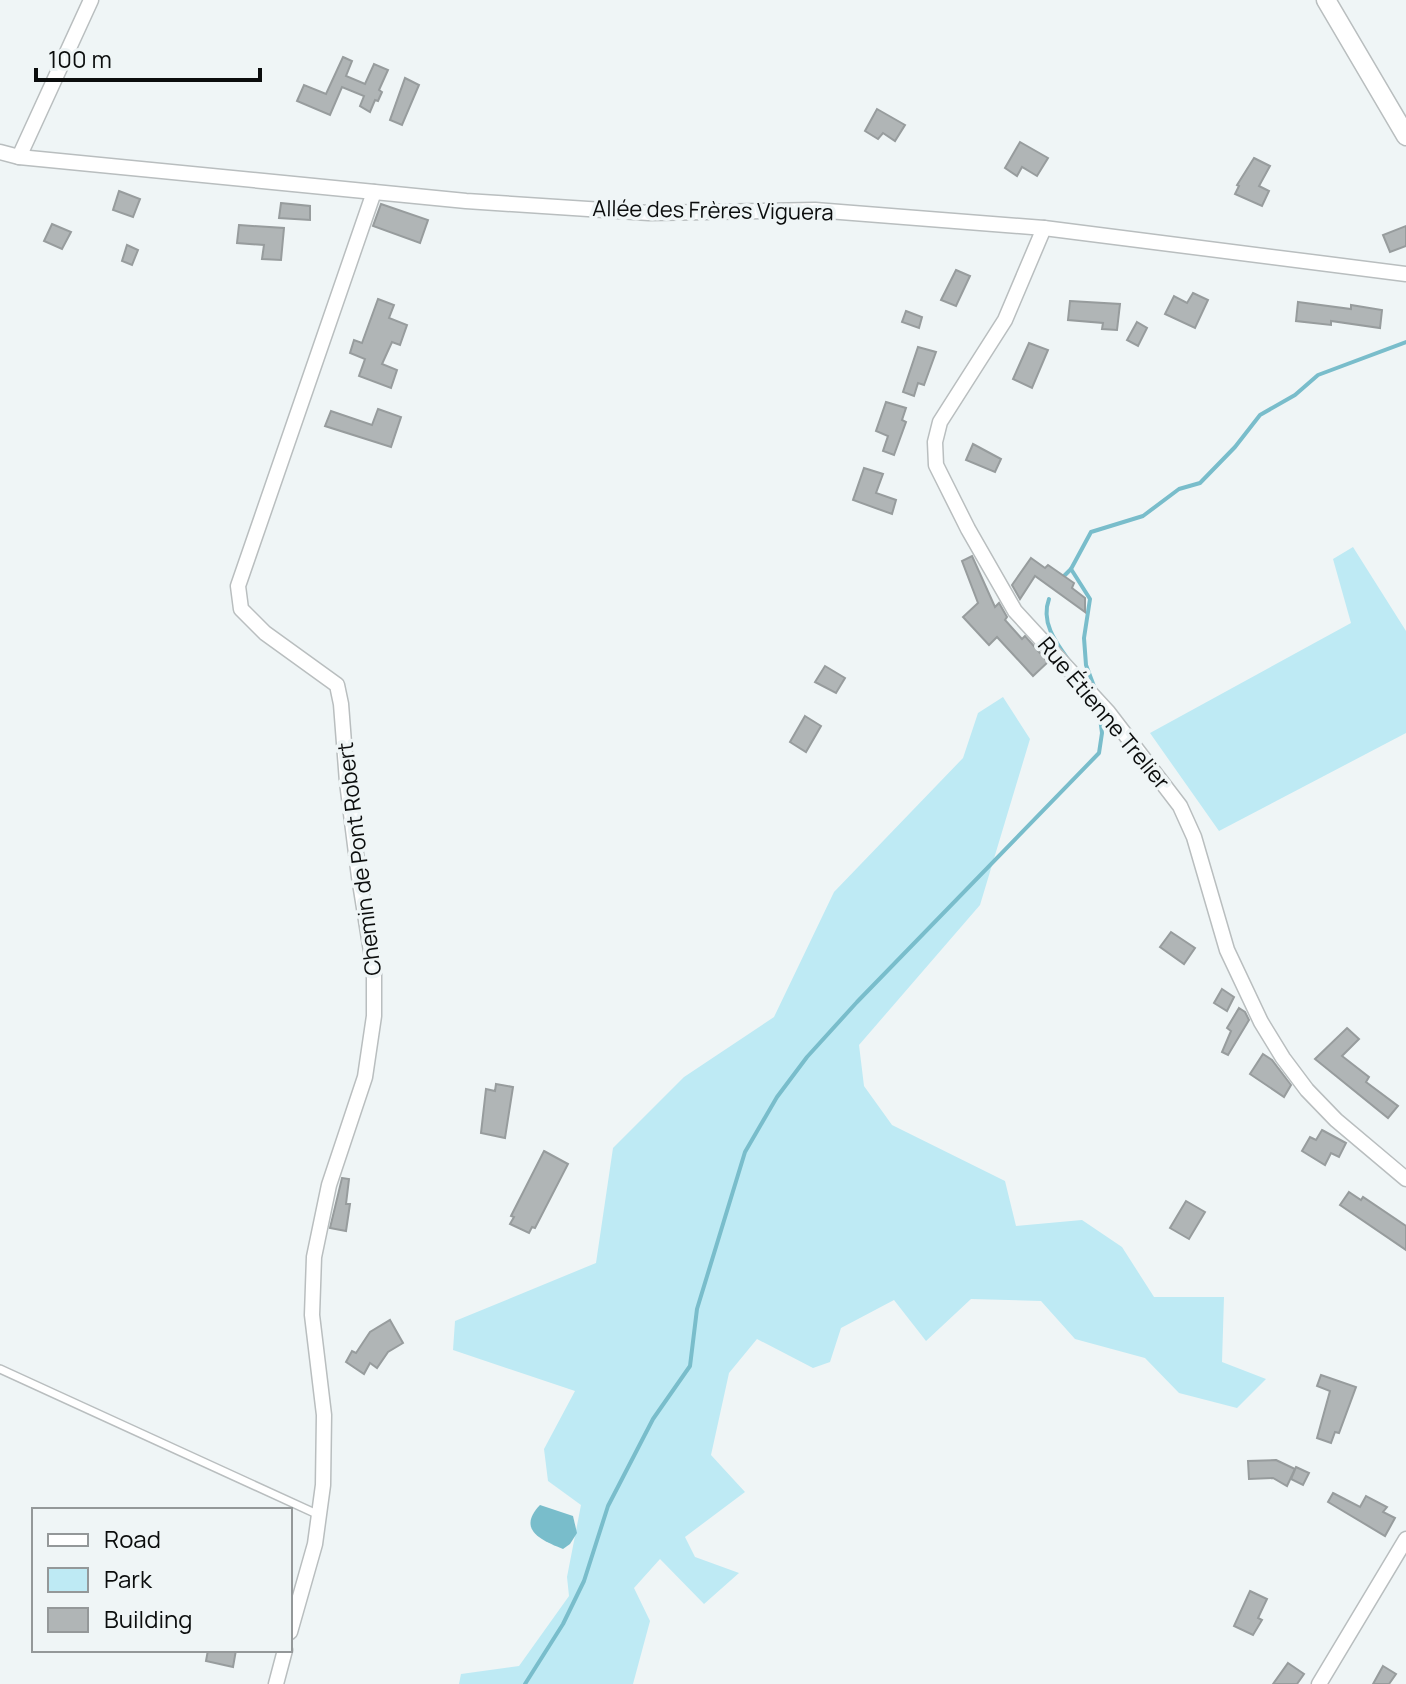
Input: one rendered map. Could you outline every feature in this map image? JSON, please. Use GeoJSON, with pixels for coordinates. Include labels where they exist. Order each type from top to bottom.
{"type":"FeatureCollection","features":[{"type":"Feature","properties":{"kind":"street"},"geometry":{"type":"LineString","coordinates":[[19,157],[91,0]]}},
{"type":"Feature","properties":{"kind":"street"},"geometry":{"type":"LineString","coordinates":[[1326,0],[1406,136]]}},
{"type":"Feature","properties":{"kind":"street","name":"Allée des Frères Viguera"},"geometry":{"type":"LineString","coordinates":[[0,152],[19,157],[374,192],[649,213],[815,210],[1044,228],[1406,274]]}},
{"type":"Feature","properties":{"kind":"street","name":"Chemin de Pont Robert"},"geometry":{"type":"LineString","coordinates":[[292,1625],[315,1544],[323,1485],[324,1415],[312,1315],[314,1257],[329,1185],[365,1077],[374,1016],[374,970],[359,877],[337,685],[265,633],[241,609],[238,586],[374,192]]}},
{"type":"Feature","properties":{"kind":"street","name":"Rue Étienne Trelier"},"geometry":{"type":"LineString","coordinates":[[1044,228],[1005,320],[940,422],[935,442],[936,465],[1015,611],[1108,712],[1180,806],[1194,837],[1227,950],[1248,996],[1283,1058],[1307,1090],[1336,1120],[1406,1179]]}},
{"type":"Feature","properties":{"kind":"street"},"geometry":{"type":"LineString","coordinates":[[1319,1684],[1406,1539]]}},
{"type":"Feature","properties":{"kind":"street"},"geometry":{"type":"LineString","coordinates":[[276,1684],[284,1652]]}},
{"type":"Feature","properties":{"kind":"lane"},"geometry":{"type":"LineString","coordinates":[[0,1369],[319,1515]]}},
{"type":"Feature","properties":{"kind":"green space"},"geometry":{"type":"Polygon","coordinates":[[[1353,547],[1406,631],[1406,733],[1219,831],[1150,733],[1351,623],[1333,559],[1353,547]]]}},
{"type":"Feature","properties":{"kind":"green space"},"geometry":{"type":"Polygon","coordinates":[[[1003,697],[1030,739],[980,905],[859,1045],[864,1086],[892,1125],[1005,1181],[1016,1226],[1082,1220],[1122,1247],[1154,1297],[1224,1297],[1222,1362],[1266,1379],[1237,1408],[1179,1393],[1145,1358],[1075,1339],[1041,1301],[971,1299],[926,1341],[894,1300],[841,1328],[830,1362],[813,1368],[757,1339],[729,1373],[711,1455],[745,1492],[685,1537],[695,1557],[739,1573],[704,1604],[660,1559],[634,1588],[650,1621],[633,1684],[459,1684],[461,1674],[519,1666],[569,1596],[567,1577],[581,1505],[548,1481],[544,1449],[575,1391],[453,1350],[455,1321],[596,1263],[613,1148],[684,1077],[774,1017],[834,892],[963,758],[978,713],[1003,697]]]}},
{"type":"Feature","properties":{"kind":"shaded area"},"geometry":{"type":"Polygon","coordinates":[[[540,1505],[573,1516],[577,1533],[563,1549],[534,1533],[531,1521],[540,1505]]]}},
{"type":"Feature","properties":{"kind":"building"},"geometry":{"type":"Polygon","coordinates":[[[343,57],[352,61],[346,76],[365,84],[374,64],[388,70],[379,90],[382,92],[370,112],[360,106],[364,96],[342,87],[330,115],[297,101],[304,85],[326,94],[343,57]]]}},
{"type":"Feature","properties":{"kind":"building"},"geometry":{"type":"Polygon","coordinates":[[[405,78],[419,85],[402,125],[390,120],[405,78]]]}},
{"type":"Feature","properties":{"kind":"building"},"geometry":{"type":"Polygon","coordinates":[[[877,109],[905,125],[895,141],[883,133],[878,139],[865,131],[877,109]]]}},
{"type":"Feature","properties":{"kind":"building"},"geometry":{"type":"Polygon","coordinates":[[[1020,142],[1048,158],[1037,176],[1022,167],[1017,176],[1005,168],[1020,142]]]}},
{"type":"Feature","properties":{"kind":"building"},"geometry":{"type":"Polygon","coordinates":[[[1254,158],[1270,166],[1259,186],[1269,191],[1262,206],[1235,194],[1237,185],[1254,158]]]}},
{"type":"Feature","properties":{"kind":"building"},"geometry":{"type":"Polygon","coordinates":[[[119,191],[140,199],[133,217],[113,210],[119,191]]]}},
{"type":"Feature","properties":{"kind":"building"},"geometry":{"type":"Polygon","coordinates":[[[281,203],[310,206],[310,220],[279,218],[281,203]]]}},
{"type":"Feature","properties":{"kind":"building"},"geometry":{"type":"Polygon","coordinates":[[[381,204],[428,220],[420,243],[373,226],[381,204]]]}},
{"type":"Feature","properties":{"kind":"building"},"geometry":{"type":"Polygon","coordinates":[[[52,224],[71,232],[62,249],[44,241],[52,224]]]}},
{"type":"Feature","properties":{"kind":"building"},"geometry":{"type":"Polygon","coordinates":[[[239,225],[284,228],[281,260],[262,259],[264,245],[237,243],[239,225]]]}},
{"type":"Feature","properties":{"kind":"building"},"geometry":{"type":"Polygon","coordinates":[[[1406,226],[1406,246],[1390,252],[1383,235],[1406,226]]]}},
{"type":"Feature","properties":{"kind":"building"},"geometry":{"type":"Polygon","coordinates":[[[127,245],[138,250],[132,265],[122,261],[127,245]]]}},
{"type":"Feature","properties":{"kind":"building"},"geometry":{"type":"Polygon","coordinates":[[[956,270],[970,276],[956,306],[941,300],[956,270]]]}},
{"type":"Feature","properties":{"kind":"building"},"geometry":{"type":"Polygon","coordinates":[[[1193,293],[1208,300],[1195,328],[1165,314],[1174,296],[1187,303],[1193,293]]]}},
{"type":"Feature","properties":{"kind":"building"},"geometry":{"type":"Polygon","coordinates":[[[378,299],[394,305],[389,318],[407,325],[400,345],[392,342],[382,364],[397,370],[391,388],[359,376],[365,359],[350,353],[354,340],[362,343],[378,299]]]}},
{"type":"Feature","properties":{"kind":"building"},"geometry":{"type":"Polygon","coordinates":[[[1070,301],[1120,304],[1117,330],[1102,329],[1103,323],[1068,320],[1070,301]]]}},
{"type":"Feature","properties":{"kind":"building"},"geometry":{"type":"Polygon","coordinates":[[[1298,302],[1382,310],[1380,328],[1331,321],[1331,325],[1296,321],[1298,302]]]}},
{"type":"Feature","properties":{"kind":"building"},"geometry":{"type":"Polygon","coordinates":[[[906,311],[922,317],[919,328],[902,322],[906,311]]]}},
{"type":"Feature","properties":{"kind":"building"},"geometry":{"type":"Polygon","coordinates":[[[1137,322],[1147,328],[1138,346],[1127,340],[1137,322]]]}},
{"type":"Feature","properties":{"kind":"building"},"geometry":{"type":"Polygon","coordinates":[[[1029,343],[1048,350],[1032,388],[1013,379],[1029,343]]]}},
{"type":"Feature","properties":{"kind":"building"},"geometry":{"type":"Polygon","coordinates":[[[918,347],[936,352],[924,385],[918,383],[914,396],[903,392],[918,347]]]}},
{"type":"Feature","properties":{"kind":"building"},"geometry":{"type":"Polygon","coordinates":[[[886,402],[906,408],[902,420],[906,422],[894,455],[883,451],[888,436],[876,431],[886,402]]]}},
{"type":"Feature","properties":{"kind":"building"},"geometry":{"type":"Polygon","coordinates":[[[378,409],[401,417],[391,447],[325,426],[331,411],[372,425],[378,409]]]}},
{"type":"Feature","properties":{"kind":"building"},"geometry":{"type":"Polygon","coordinates":[[[973,444],[1001,459],[995,472],[966,460],[973,444]]]}},
{"type":"Feature","properties":{"kind":"building"},"geometry":{"type":"Polygon","coordinates":[[[864,468],[883,474],[876,493],[896,500],[892,514],[853,500],[864,468]]]}},
{"type":"Feature","properties":{"kind":"building"},"geometry":{"type":"Polygon","coordinates":[[[972,556],[995,607],[999,603],[1007,617],[1005,620],[1022,639],[1025,636],[1048,662],[1033,676],[997,637],[989,645],[963,617],[978,603],[962,561],[972,556]]]}},
{"type":"Feature","properties":{"kind":"building"},"geometry":{"type":"Polygon","coordinates":[[[1031,558],[1045,568],[1048,565],[1074,583],[1072,588],[1085,598],[1085,612],[1035,576],[1020,599],[1012,585],[1031,558]]]}},
{"type":"Feature","properties":{"kind":"building"},"geometry":{"type":"Polygon","coordinates":[[[825,666],[845,678],[836,693],[815,682],[825,666]]]}},
{"type":"Feature","properties":{"kind":"building"},"geometry":{"type":"Polygon","coordinates":[[[805,716],[821,726],[806,752],[790,742],[805,716]]]}},
{"type":"Feature","properties":{"kind":"building"},"geometry":{"type":"Polygon","coordinates":[[[1171,932],[1195,948],[1184,964],[1160,947],[1171,932]]]}},
{"type":"Feature","properties":{"kind":"building"},"geometry":{"type":"Polygon","coordinates":[[[1222,989],[1234,997],[1227,1011],[1214,1003],[1222,989]]]}},
{"type":"Feature","properties":{"kind":"building"},"geometry":{"type":"Polygon","coordinates":[[[1239,1008],[1249,1020],[1228,1055],[1222,1052],[1231,1031],[1227,1028],[1239,1008]]]}},
{"type":"Feature","properties":{"kind":"building"},"geometry":{"type":"Polygon","coordinates":[[[1347,1028],[1359,1039],[1342,1056],[1369,1077],[1366,1082],[1398,1106],[1388,1118],[1315,1059],[1347,1028]]]}},
{"type":"Feature","properties":{"kind":"building"},"geometry":{"type":"Polygon","coordinates":[[[1263,1054],[1272,1060],[1291,1085],[1284,1097],[1250,1074],[1263,1054]]]}},
{"type":"Feature","properties":{"kind":"building"},"geometry":{"type":"Polygon","coordinates":[[[496,1084],[513,1087],[505,1138],[481,1133],[486,1089],[495,1091],[496,1084]]]}},
{"type":"Feature","properties":{"kind":"building"},"geometry":{"type":"Polygon","coordinates":[[[1322,1130],[1346,1143],[1339,1157],[1331,1153],[1325,1165],[1302,1151],[1310,1137],[1316,1140],[1322,1130]]]}},
{"type":"Feature","properties":{"kind":"building"},"geometry":{"type":"Polygon","coordinates":[[[544,1151],[568,1164],[535,1228],[532,1227],[529,1233],[510,1224],[514,1217],[511,1216],[544,1151]]]}},
{"type":"Feature","properties":{"kind":"building"},"geometry":{"type":"Polygon","coordinates":[[[342,1178],[349,1179],[346,1204],[350,1204],[346,1231],[330,1228],[342,1178]]]}},
{"type":"Feature","properties":{"kind":"building"},"geometry":{"type":"Polygon","coordinates":[[[1349,1192],[1361,1200],[1363,1197],[1406,1226],[1406,1250],[1340,1205],[1349,1192]]]}},
{"type":"Feature","properties":{"kind":"building"},"geometry":{"type":"Polygon","coordinates":[[[1186,1201],[1205,1212],[1189,1239],[1170,1228],[1186,1201]]]}},
{"type":"Feature","properties":{"kind":"building"},"geometry":{"type":"Polygon","coordinates":[[[390,1320],[403,1343],[388,1352],[377,1368],[370,1363],[364,1374],[346,1362],[370,1332],[390,1320]]]}},
{"type":"Feature","properties":{"kind":"building"},"geometry":{"type":"Polygon","coordinates":[[[1321,1375],[1356,1387],[1339,1433],[1335,1432],[1331,1443],[1317,1438],[1330,1391],[1317,1386],[1321,1375]]]}},
{"type":"Feature","properties":{"kind":"building"},"geometry":{"type":"Polygon","coordinates":[[[1276,1460],[1295,1469],[1287,1486],[1273,1478],[1249,1479],[1248,1461],[1276,1460]]]}},
{"type":"Feature","properties":{"kind":"building"},"geometry":{"type":"Polygon","coordinates":[[[1296,1467],[1309,1473],[1303,1485],[1291,1479],[1296,1467]]]}},
{"type":"Feature","properties":{"kind":"building"},"geometry":{"type":"Polygon","coordinates":[[[1333,1493],[1360,1507],[1366,1496],[1387,1507],[1383,1512],[1395,1518],[1385,1536],[1328,1502],[1333,1493]]]}},
{"type":"Feature","properties":{"kind":"building"},"geometry":{"type":"Polygon","coordinates":[[[1250,1591],[1267,1599],[1258,1618],[1262,1620],[1253,1635],[1234,1626],[1250,1591]]]}},
{"type":"Feature","properties":{"kind":"building"},"geometry":{"type":"Polygon","coordinates":[[[208,1652],[236,1652],[233,1667],[206,1661],[208,1652]]]}},
{"type":"Feature","properties":{"kind":"building"},"geometry":{"type":"Polygon","coordinates":[[[1288,1663],[1304,1674],[1297,1684],[1273,1684],[1288,1663]]]}},
{"type":"Feature","properties":{"kind":"building"},"geometry":{"type":"Polygon","coordinates":[[[1383,1666],[1396,1674],[1389,1684],[1373,1684],[1383,1666]]]}},
{"type":"Feature","properties":{"kind":"waterway"},"geometry":{"type":"LineString","coordinates":[[1095,689],[1086,665],[1084,638],[1090,599],[1071,569],[1091,532],[1143,516],[1179,489],[1200,483],[1235,447],[1260,415],[1295,395],[1318,375],[1406,342]]}},
{"type":"Feature","properties":{"kind":"waterway"},"geometry":{"type":"LineString","coordinates":[[1064,576],[1071,569]]}},
{"type":"Feature","properties":{"kind":"waterway"},"geometry":{"type":"LineString","coordinates":[[1049,599],[1048,625],[1070,662]]}},
{"type":"Feature","properties":{"kind":"waterway"},"geometry":{"type":"LineString","coordinates":[[525,1684],[563,1624],[584,1581],[608,1506],[653,1419],[690,1366],[697,1309],[745,1152],[777,1097],[807,1057],[857,1002],[1099,753],[1102,733],[1100,718]]}}]}
